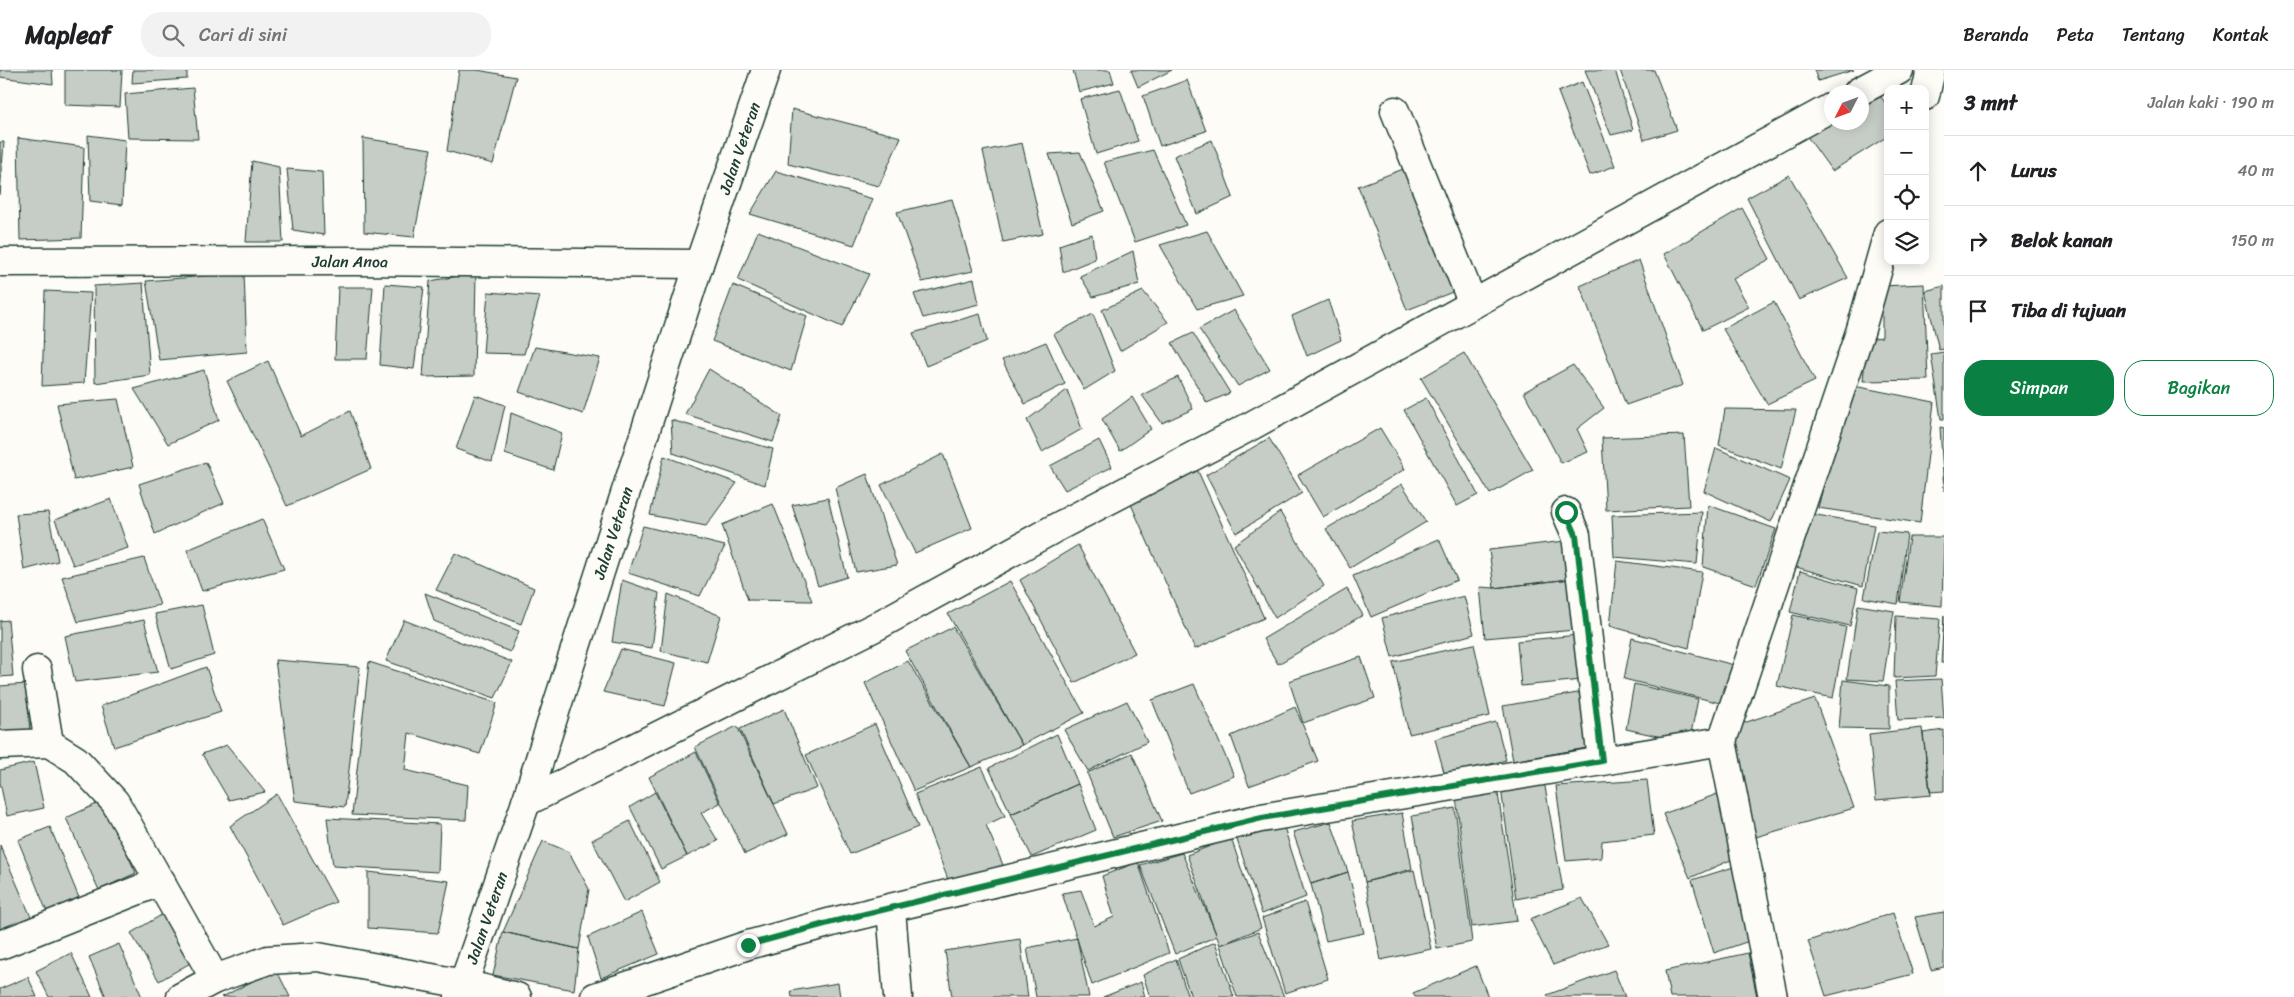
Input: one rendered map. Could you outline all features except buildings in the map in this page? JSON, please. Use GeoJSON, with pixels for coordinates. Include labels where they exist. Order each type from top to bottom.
{"type":"FeatureCollection","features":[{"type":"Feature","properties":{"kind":"street","name":"Jalan Veteran"},"geometry":{"type":"LineString","coordinates":[[462,990],[526,802],[699,264],[766,70]]}},
{"type":"Feature","properties":{"kind":"street"},"geometry":{"type":"LineString","coordinates":[[1869,86],[1900,70]]}},
{"type":"Feature","properties":{"kind":"street"},"geometry":{"type":"LineString","coordinates":[[1928,85],[1931,70]]}},
{"type":"Feature","properties":{"kind":"street"},"geometry":{"type":"LineString","coordinates":[[526,802],[877,626],[1059,526],[1249,427],[1824,111]]}},
{"type":"Feature","properties":{"kind":"street"},"geometry":{"type":"LineString","coordinates":[[1395,112],[1473,304]]}},
{"type":"Feature","properties":{"kind":"street"},"geometry":{"type":"LineString","coordinates":[[1773,997],[1722,741],[1861,329],[1884,247]]}},
{"type":"Feature","properties":{"kind":"street","name":"Jalan Anoa"},"geometry":{"type":"LineString","coordinates":[[0,262],[365,261],[699,264]]}},
{"type":"Feature","properties":{"kind":"street"},"geometry":{"type":"LineString","coordinates":[[1566,512],[1576,535],[1602,761]]}},
{"type":"Feature","properties":{"kind":"street"},"geometry":{"type":"LineString","coordinates":[[37,670],[49,744]]}},
{"type":"Feature","properties":{"kind":"street"},"geometry":{"type":"LineString","coordinates":[[595,997],[748,945],[832,922],[1262,818],[1722,741]]}},
{"type":"Feature","properties":{"kind":"street"},"geometry":{"type":"LineString","coordinates":[[0,745],[49,744],[76,760],[115,802],[161,881],[214,979]]}},
{"type":"Feature","properties":{"kind":"street"},"geometry":{"type":"LineString","coordinates":[[0,945],[161,881]]}},
{"type":"Feature","properties":{"kind":"street"},"geometry":{"type":"LineString","coordinates":[[891,909],[898,997]]}},
{"type":"Feature","properties":{"kind":"street"},"geometry":{"type":"LineString","coordinates":[[181,997],[214,979],[268,960],[318,957],[462,990],[516,997]]}},
{"type":"Feature","properties":{"kind":"route"},"geometry":{"type":"LineString","coordinates":[[748,945],[832,922],[1262,818],[1602,761],[1576,535],[1566,512]]}}]}
